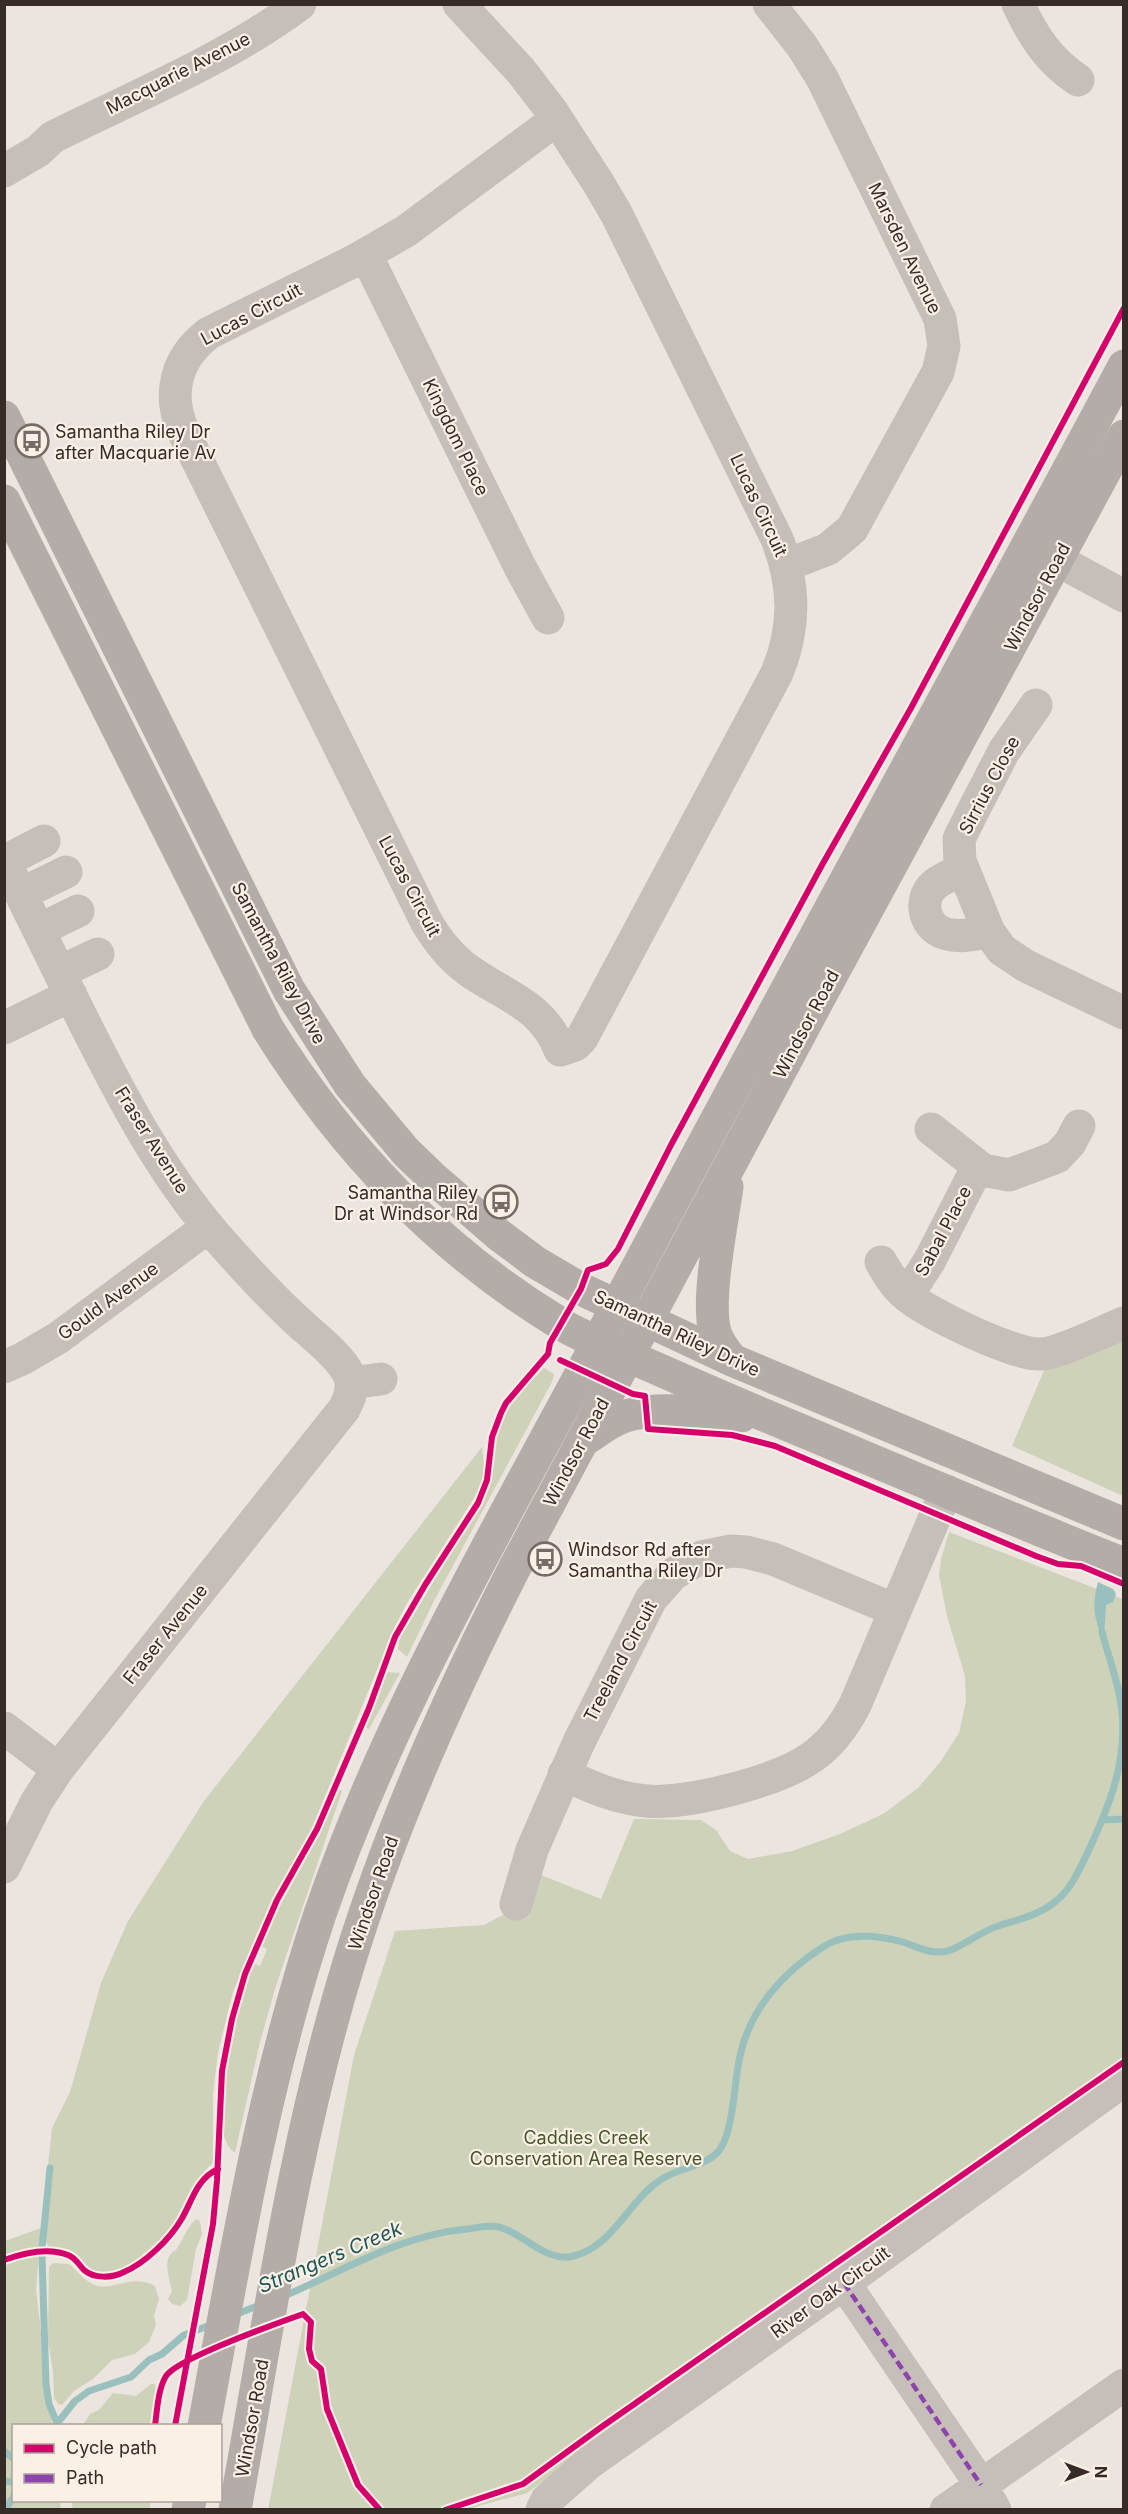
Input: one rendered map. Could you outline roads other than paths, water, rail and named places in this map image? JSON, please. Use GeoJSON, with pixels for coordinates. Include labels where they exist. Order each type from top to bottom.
{"type":"FeatureCollection","features":[{"type":"Feature","properties":{"kind":"main road","name":"Windsor Road"},"geometry":{"type":"LineString","coordinates":[[204,2424],[238,2239],[264,2112],[284,2031],[314,1933],[341,1858],[404,1711],[616,1306],[1124,366]]}},
{"type":"Feature","properties":{"kind":"main road","name":"Samantha Riley Drive"},"geometry":{"type":"LineString","coordinates":[[4,417],[271,956],[307,1022],[329,1055],[350,1085],[399,1144],[467,1210],[535,1262],[571,1284],[732,1360],[1113,1520]]}},
{"type":"Feature","properties":{"kind":"main road","name":"Windsor Road"},"geometry":{"type":"LineString","coordinates":[[235,2510],[286,2231],[313,2100],[337,2003],[389,1844],[422,1760],[474,1648],[628,1356],[1124,436]]}},
{"type":"Feature","properties":{"kind":"main road","name":"Samantha Riley Drive"},"geometry":{"type":"LineString","coordinates":[[4,501],[252,998],[287,1060],[311,1094],[366,1162],[442,1238],[562,1325],[628,1356],[783,1422],[1124,1564]]}},
{"type":"Feature","properties":{"kind":"main road"},"geometry":{"type":"LineString","coordinates":[[730,1164],[712,1310],[718,1341],[732,1360]]}},
{"type":"Feature","properties":{"kind":"main road"},"geometry":{"type":"LineString","coordinates":[[583,1441],[617,1419],[648,1412],[708,1412],[783,1422]]}},
{"type":"Feature","properties":{"kind":"street","name":"Macquarie Avenue"},"geometry":{"type":"LineString","coordinates":[[4,171],[38,151],[53,137],[214,57],[255,34],[300,4]]}},
{"type":"Feature","properties":{"kind":"street","name":"Lucas Circuit"},"geometry":{"type":"LineString","coordinates":[[459,4],[521,71],[557,119],[578,148],[616,213],[777,539],[790,579],[792,619],[789,638],[777,673],[582,1038],[575,1045],[560,1050],[550,1029],[541,1017],[456,960],[426,921],[177,418],[174,390],[182,363],[198,341],[209,333],[366,255],[431,214],[557,119]]}},
{"type":"Feature","properties":{"kind":"street","name":"Marsden Avenue"},"geometry":{"type":"LineString","coordinates":[[769,4],[802,46],[822,78],[940,319],[944,346],[938,372],[852,529],[828,549],[787,565]]}},
{"type":"Feature","properties":{"kind":"street"},"geometry":{"type":"LineString","coordinates":[[1018,4],[1044,51],[1078,80]]}},
{"type":"Feature","properties":{"kind":"street","name":"Macquarie Avenue"},"geometry":{"type":"LineString","coordinates":[[4,152],[33,139],[53,137]]}},
{"type":"Feature","properties":{"kind":"street","name":"Kingdom Place"},"geometry":{"type":"LineString","coordinates":[[366,255],[520,567],[548,618]]}},
{"type":"Feature","properties":{"kind":"street"},"geometry":{"type":"LineString","coordinates":[[1057,560],[1124,596]]}},
{"type":"Feature","properties":{"kind":"street","name":"Sirrius Close"},"geometry":{"type":"LineString","coordinates":[[1036,705],[1004,751],[959,839],[958,850],[963,870],[989,932],[1002,950],[1013,959],[1124,1013]]}},
{"type":"Feature","properties":{"kind":"street"},"geometry":{"type":"LineString","coordinates":[[5,861],[44,841]]}},
{"type":"Feature","properties":{"kind":"street","name":"Fraser Avenue"},"geometry":{"type":"LineString","coordinates":[[4,1867],[37,1802],[58,1769],[344,1409],[351,1397],[366,1381],[342,1364],[261,1286],[208,1227],[172,1177],[135,1118],[65,984],[5,861]]}},
{"type":"Feature","properties":{"kind":"street"},"geometry":{"type":"LineString","coordinates":[[963,870],[932,887],[924,905],[926,915],[936,930],[944,934],[952,936],[989,932]]}},
{"type":"Feature","properties":{"kind":"street"},"geometry":{"type":"LineString","coordinates":[[21,894],[66,872]]}},
{"type":"Feature","properties":{"kind":"street"},"geometry":{"type":"LineString","coordinates":[[39,930],[78,910]]}},
{"type":"Feature","properties":{"kind":"street"},"geometry":{"type":"LineString","coordinates":[[4,1028],[65,984],[98,954]]}},
{"type":"Feature","properties":{"kind":"street","name":"Sabal Place"},"geometry":{"type":"LineString","coordinates":[[931,1129],[978,1166],[999,1174],[1019,1173],[1057,1157],[1070,1143],[1079,1126]]}},
{"type":"Feature","properties":{"kind":"street","name":"Sabal Place"},"geometry":{"type":"LineString","coordinates":[[907,1296],[930,1260],[978,1166]]}},
{"type":"Feature","properties":{"kind":"street","name":"Gould Avenue"},"geometry":{"type":"LineString","coordinates":[[4,1367],[58,1338],[208,1227]]}},
{"type":"Feature","properties":{"kind":"street"},"geometry":{"type":"LineString","coordinates":[[881,1262],[889,1276],[907,1296],[922,1306],[976,1333],[1028,1354],[1053,1352],[1124,1323]]}},
{"type":"Feature","properties":{"kind":"street"},"geometry":{"type":"LineString","coordinates":[[564,1774],[617,1796],[646,1801],[673,1802],[730,1789],[780,1774],[798,1766],[823,1748],[848,1719],[946,1491]]}},
{"type":"Feature","properties":{"kind":"street","name":"Treeland Circuit"},"geometry":{"type":"LineString","coordinates":[[516,1904],[532,1850],[564,1774],[651,1599],[673,1574],[686,1564],[718,1553],[731,1551],[759,1554],[895,1610]]}},
{"type":"Feature","properties":{"kind":"street"},"geometry":{"type":"LineString","coordinates":[[4,1728],[58,1769]]}},
{"type":"Feature","properties":{"kind":"street","name":"River Oak Circuit"},"geometry":{"type":"LineString","coordinates":[[542,2510],[547,2500],[589,2463],[844,2283],[1124,2080]]}},
{"type":"Feature","properties":{"kind":"street"},"geometry":{"type":"LineString","coordinates":[[844,2283],[988,2498]]}},
{"type":"Feature","properties":{"kind":"street"},"geometry":{"type":"LineString","coordinates":[[946,2510],[988,2498],[1124,2385]]}},
{"type":"Feature","properties":{"kind":"water"},"geometry":{"type":"Polygon","coordinates":[[[1098,1582],[1113,1589],[1116,1594],[1113,1602],[1106,1605],[1104,1639],[1095,1611],[1098,1582]]]}},
{"type":"Feature","properties":{"kind":"waterway","name":"Strangers Creek"},"geometry":{"type":"LineString","coordinates":[[282,2297],[395,2246],[442,2233],[492,2226],[503,2228],[552,2255],[574,2256],[588,2251],[610,2233],[638,2200],[659,2181],[673,2173],[710,2159],[722,2146],[730,2122],[740,2056],[752,2023],[770,1993],[808,1957],[832,1942],[862,1936],[903,1942],[931,1951],[947,1951],[991,1929],[1035,1914],[1056,1901],[1078,1873],[1109,1803],[1119,1768],[1123,1732],[1121,1703],[1102,1632]]}},
{"type":"Feature","properties":{"kind":"waterway"},"geometry":{"type":"LineString","coordinates":[[1103,1820],[1124,1819]]}},
{"type":"Feature","properties":{"kind":"waterway"},"geometry":{"type":"LineString","coordinates":[[42,2248],[50,2168]]}},
{"type":"Feature","properties":{"kind":"waterway"},"geometry":{"type":"LineString","coordinates":[[42,2256],[46,2384],[49,2404],[57,2423]]}},
{"type":"Feature","properties":{"kind":"waterway","name":"Strangers Creek"},"geometry":{"type":"LineString","coordinates":[[234,2315],[260,2305]]}},
{"type":"Feature","properties":{"kind":"waterway","name":"Strangers Creek"},"geometry":{"type":"LineString","coordinates":[[57,2424],[75,2401],[89,2391],[131,2377],[149,2360],[162,2354],[184,2335],[213,2324]]}},
{"type":"Feature","properties":{"kind":"waterway"},"geometry":{"type":"LineString","coordinates":[[4,2451],[12,2457]]}},
{"type":"Feature","properties":{"kind":"waterway"},"geometry":{"type":"LineString","coordinates":[[4,2481],[12,2482]]}},
{"type":"Feature","properties":{"kind":"waterway","name":"Strangers Creek"},"geometry":{"type":"LineString","coordinates":[[5,2510],[12,2499]]}},
{"type":"Feature","properties":{"kind":"place","name":"Samantha Riley Dr after Macquarie Av"},"geometry":{"type":"Point","coordinates":[32,441]}},
{"type":"Feature","properties":{"kind":"place","name":"Samantha Riley Dr at Windsor Rd"},"geometry":{"type":"Point","coordinates":[501,1202]}},
{"type":"Feature","properties":{"kind":"place","name":"Windsor Rd after Samantha Riley Dr"},"geometry":{"type":"Point","coordinates":[545,1559]}},
{"type":"Feature","properties":{"kind":"park label","name":"Caddies Creek Conservation Area Reserve"},"geometry":{"type":"Point","coordinates":[586,2147]}}]}
